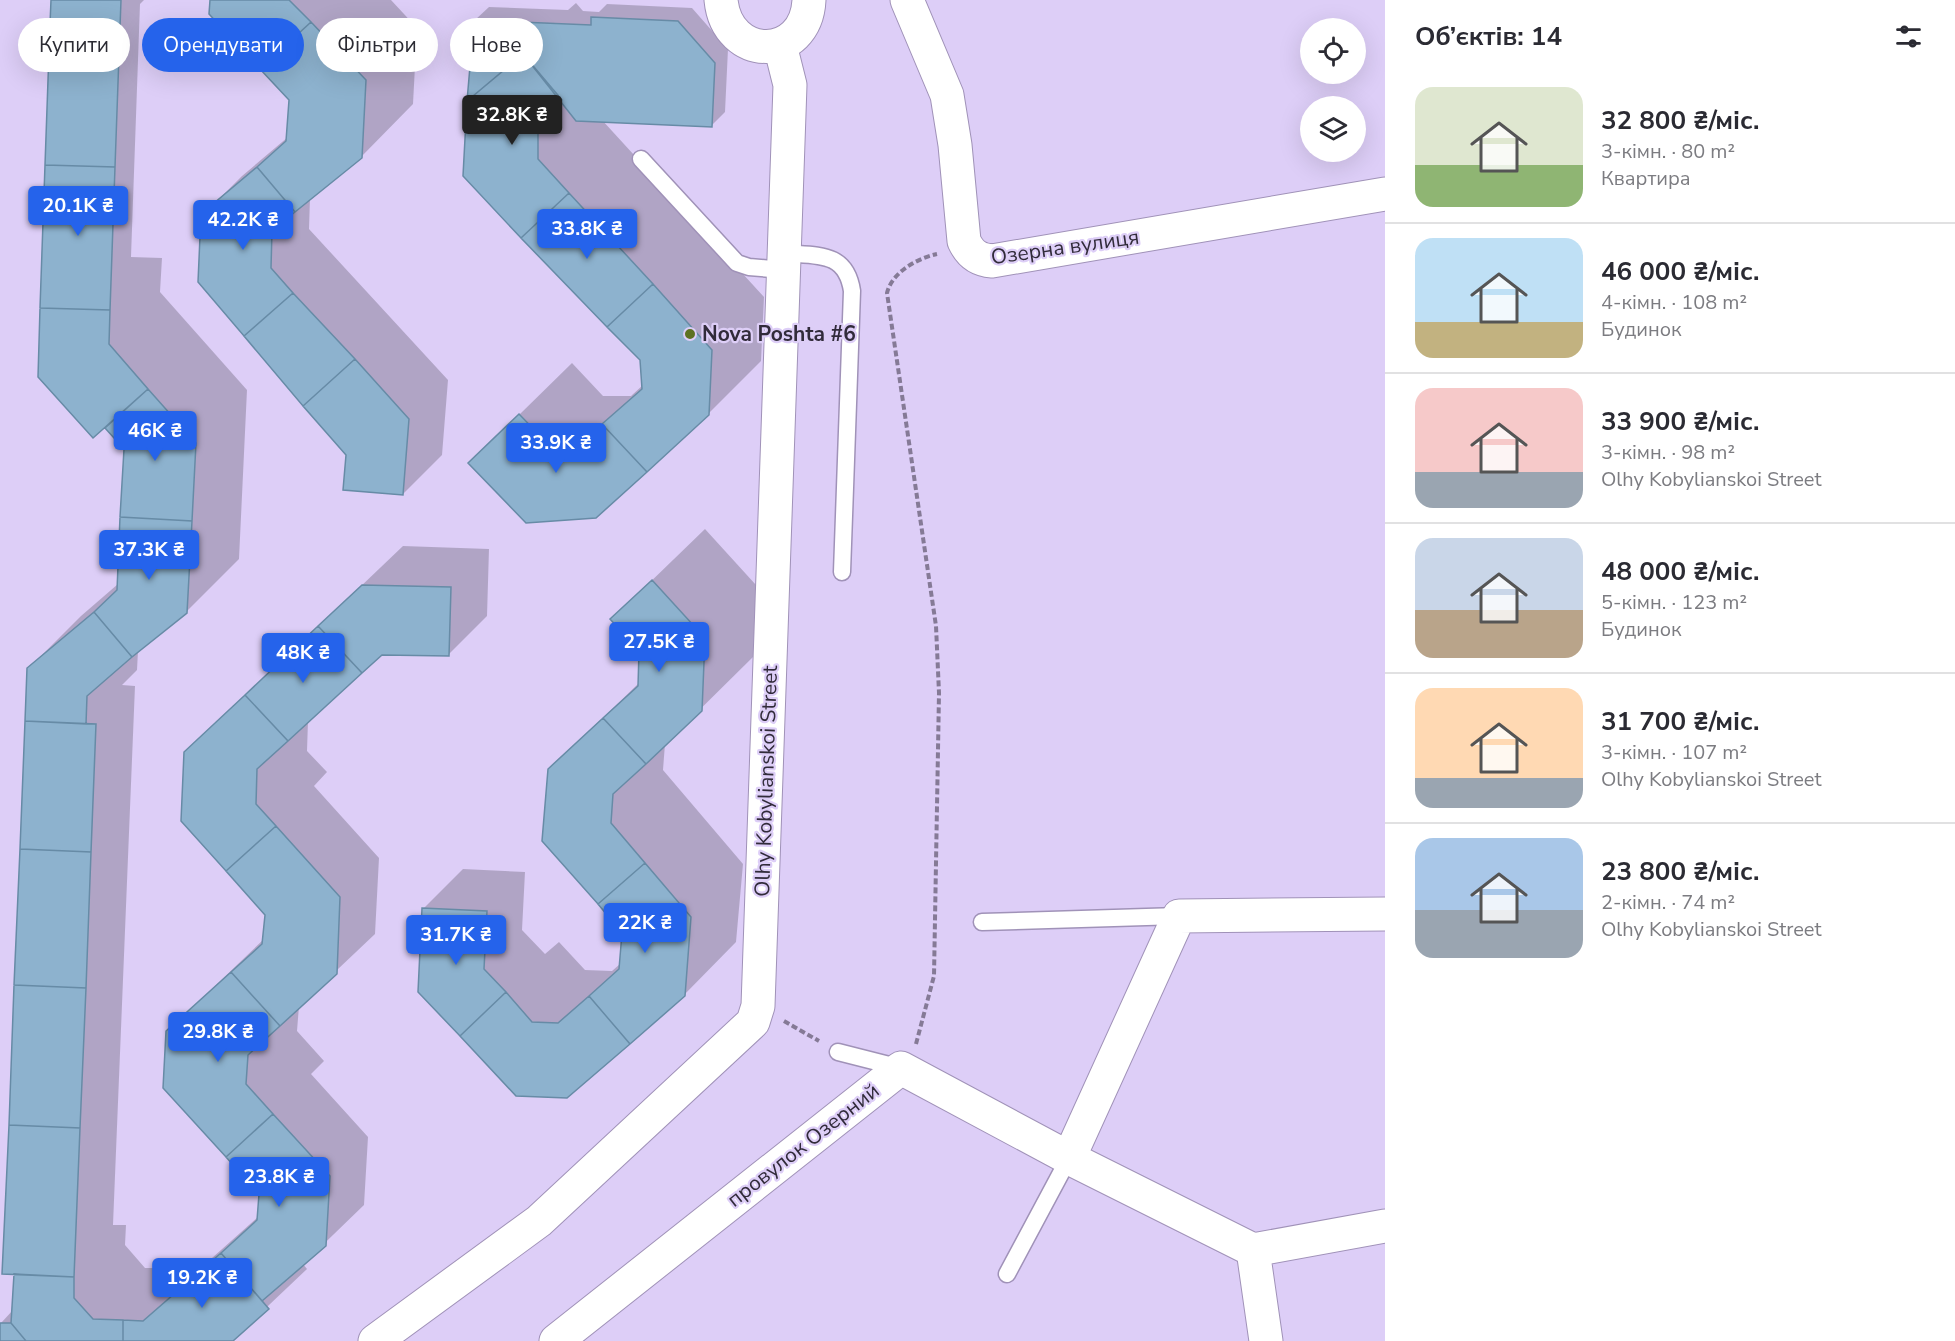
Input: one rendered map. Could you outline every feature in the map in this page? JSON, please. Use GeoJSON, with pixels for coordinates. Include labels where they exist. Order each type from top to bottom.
{"type":"FeatureCollection","features":[{"type":"Feature","properties":{"kind":"street"},"geometry":{"type":"LineString","coordinates":[[721,0],[722,14],[728,27],[738,38],[751,45],[766,47],[780,45],[803,27],[808,13],[809,0]]}},
{"type":"Feature","properties":{"kind":"street","name":"Озерна вулиця"},"geometry":{"type":"LineString","coordinates":[[907,0],[947,95],[955,145],[964,241],[968,250],[983,260],[992,261],[1385,194]]}},
{"type":"Feature","properties":{"kind":"street","name":"Olhy Kobylianskoi Street"},"geometry":{"type":"LineString","coordinates":[[375,1341],[539,1221],[743,1033],[753,1022],[758,1006],[790,85],[780,45]]}},
{"type":"Feature","properties":{"kind":"street"},"geometry":{"type":"LineString","coordinates":[[1069,1158],[1179,916],[1385,914]]}},
{"type":"Feature","properties":{"kind":"street"},"geometry":{"type":"LineString","coordinates":[[901,1068],[1069,1158],[1253,1251],[1385,1226]]}},
{"type":"Feature","properties":{"kind":"street","name":"провулок Озерний"},"geometry":{"type":"LineString","coordinates":[[556,1341],[901,1068]]}},
{"type":"Feature","properties":{"kind":"street"},"geometry":{"type":"LineString","coordinates":[[1253,1251],[1266,1341]]}},
{"type":"Feature","properties":{"kind":"lane"},"geometry":{"type":"LineString","coordinates":[[641,159],[737,263],[749,267],[784,261],[833,259],[845,268],[850,278],[852,291],[842,572]]}},
{"type":"Feature","properties":{"kind":"lane"},"geometry":{"type":"LineString","coordinates":[[982,922],[1179,916]]}},
{"type":"Feature","properties":{"kind":"lane"},"geometry":{"type":"LineString","coordinates":[[838,1052],[901,1068]]}},
{"type":"Feature","properties":{"kind":"lane"},"geometry":{"type":"LineString","coordinates":[[1007,1274],[1069,1158]]}},
{"type":"Feature","properties":{"kind":"path"},"geometry":{"type":"LineString","coordinates":[[901,1068],[918,1039],[934,976],[939,693],[936,626],[887,293],[894,278],[917,262],[931,255],[968,250]]}},
{"type":"Feature","properties":{"kind":"path"},"geometry":{"type":"LineString","coordinates":[[758,1006],[838,1052]]}},
{"type":"Feature","properties":{"kind":"building"},"geometry":{"type":"Polygon","coordinates":[[[51,0],[121,0],[120,18],[50,18],[51,0]]]}},
{"type":"Feature","properties":{"kind":"building"},"geometry":{"type":"Polygon","coordinates":[[[210,0],[289,0],[311,22],[304,28],[304,18],[213,18],[209,14],[210,0]]]}},
{"type":"Feature","properties":{"kind":"building"},"geometry":{"type":"Polygon","coordinates":[[[591,17],[678,21],[715,63],[712,127],[576,121],[537,72],[543,72],[543,23],[591,25],[591,17]]]}},
{"type":"Feature","properties":{"kind":"building"},"geometry":{"type":"Polygon","coordinates":[[[311,22],[316,27],[316,72],[358,72],[366,80],[362,158],[295,212],[257,167],[286,141],[289,100],[263,72],[304,72],[304,28],[311,22]]]}},
{"type":"Feature","properties":{"kind":"building"},"geometry":{"type":"Polygon","coordinates":[[[48,72],[118,72],[115,167],[45,165],[48,72]]]}},
{"type":"Feature","properties":{"kind":"building"},"geometry":{"type":"Polygon","coordinates":[[[470,72],[502,72],[467,101],[470,72]]]}},
{"type":"Feature","properties":{"kind":"building"},"geometry":{"type":"Polygon","coordinates":[[[502,72],[538,72],[562,100],[538,120],[538,159],[569,193],[521,238],[463,176],[467,101],[502,72]]]}},
{"type":"Feature","properties":{"kind":"building"},"geometry":{"type":"Polygon","coordinates":[[[45,165],[115,167],[110,310],[40,308],[45,165]]]}},
{"type":"Feature","properties":{"kind":"building"},"geometry":{"type":"Polygon","coordinates":[[[257,167],[295,212],[272,231],[271,268],[293,293],[244,336],[198,282],[201,214],[257,167]]]}},
{"type":"Feature","properties":{"kind":"building"},"geometry":{"type":"Polygon","coordinates":[[[569,193],[653,284],[607,327],[521,238],[569,193]]]}},
{"type":"Feature","properties":{"kind":"building"},"geometry":{"type":"Polygon","coordinates":[[[653,284],[712,350],[709,415],[647,472],[602,424],[642,389],[640,360],[607,327],[653,284]]]}},
{"type":"Feature","properties":{"kind":"building"},"geometry":{"type":"Polygon","coordinates":[[[293,293],[355,359],[303,406],[244,336],[293,293]]]}},
{"type":"Feature","properties":{"kind":"building"},"geometry":{"type":"Polygon","coordinates":[[[40,308],[110,310],[109,344],[148,389],[93,438],[38,377],[40,308]]]}},
{"type":"Feature","properties":{"kind":"building"},"geometry":{"type":"Polygon","coordinates":[[[355,359],[409,419],[403,495],[343,490],[346,455],[303,406],[355,359]]]}},
{"type":"Feature","properties":{"kind":"building"},"geometry":{"type":"Polygon","coordinates":[[[148,389],[196,443],[192,521],[120,517],[124,449],[105,428],[148,389]]]}},
{"type":"Feature","properties":{"kind":"building"},"geometry":{"type":"Polygon","coordinates":[[[519,414],[551,447],[577,448],[602,424],[647,472],[596,518],[526,523],[468,463],[519,414]]]}},
{"type":"Feature","properties":{"kind":"building"},"geometry":{"type":"Polygon","coordinates":[[[120,517],[192,521],[187,613],[132,657],[94,612],[117,590],[120,517]]]}},
{"type":"Feature","properties":{"kind":"building"},"geometry":{"type":"Polygon","coordinates":[[[652,580],[705,638],[702,711],[646,764],[603,718],[638,686],[639,651],[610,619],[652,580]]]}},
{"type":"Feature","properties":{"kind":"building"},"geometry":{"type":"Polygon","coordinates":[[[362,585],[451,587],[449,656],[382,655],[362,673],[318,626],[362,585]]]}},
{"type":"Feature","properties":{"kind":"building"},"geometry":{"type":"Polygon","coordinates":[[[94,612],[132,657],[87,696],[86,724],[25,721],[27,668],[94,612]]]}},
{"type":"Feature","properties":{"kind":"building"},"geometry":{"type":"Polygon","coordinates":[[[318,626],[362,673],[288,741],[245,695],[318,626]]]}},
{"type":"Feature","properties":{"kind":"building"},"geometry":{"type":"Polygon","coordinates":[[[245,695],[288,741],[257,769],[256,804],[276,826],[226,871],[181,821],[184,752],[245,695]]]}},
{"type":"Feature","properties":{"kind":"building"},"geometry":{"type":"Polygon","coordinates":[[[603,718],[646,764],[613,794],[611,823],[645,863],[598,904],[542,841],[548,769],[603,718]]]}},
{"type":"Feature","properties":{"kind":"building"},"geometry":{"type":"Polygon","coordinates":[[[25,721],[96,724],[91,852],[20,849],[25,721]]]}},
{"type":"Feature","properties":{"kind":"building"},"geometry":{"type":"Polygon","coordinates":[[[276,826],[340,897],[337,974],[280,1026],[231,972],[262,944],[265,915],[226,871],[276,826]]]}},
{"type":"Feature","properties":{"kind":"building"},"geometry":{"type":"Polygon","coordinates":[[[20,849],[91,852],[86,988],[14,985],[20,849]]]}},
{"type":"Feature","properties":{"kind":"building"},"geometry":{"type":"Polygon","coordinates":[[[645,863],[691,917],[685,996],[630,1044],[589,996],[619,969],[622,933],[598,904],[645,863]]]}},
{"type":"Feature","properties":{"kind":"building"},"geometry":{"type":"Polygon","coordinates":[[[422,908],[487,911],[484,969],[506,992],[460,1036],[418,992],[422,908]]]}},
{"type":"Feature","properties":{"kind":"building"},"geometry":{"type":"Polygon","coordinates":[[[231,972],[280,1026],[248,1055],[246,1084],[273,1114],[226,1157],[163,1088],[166,1031],[231,972]]]}},
{"type":"Feature","properties":{"kind":"building"},"geometry":{"type":"Polygon","coordinates":[[[14,985],[86,988],[80,1128],[9,1125],[14,985]]]}},
{"type":"Feature","properties":{"kind":"building"},"geometry":{"type":"Polygon","coordinates":[[[506,992],[532,1022],[558,1023],[589,996],[630,1044],[567,1098],[516,1096],[460,1036],[506,992]]]}},
{"type":"Feature","properties":{"kind":"building"},"geometry":{"type":"Polygon","coordinates":[[[273,1114],[330,1176],[326,1246],[262,1301],[221,1253],[257,1220],[259,1194],[226,1157],[273,1114]]]}},
{"type":"Feature","properties":{"kind":"building"},"geometry":{"type":"Polygon","coordinates":[[[9,1125],[80,1128],[74,1277],[2,1274],[9,1125]]]}},
{"type":"Feature","properties":{"kind":"building"},"geometry":{"type":"Polygon","coordinates":[[[221,1253],[269,1309],[233,1341],[123,1341],[123,1320],[143,1321],[221,1253]]]}},
{"type":"Feature","properties":{"kind":"building"},"geometry":{"type":"Polygon","coordinates":[[[14,1274],[74,1277],[74,1298],[93,1319],[123,1320],[123,1341],[26,1341],[11,1323],[14,1274]]]}},
{"type":"Feature","properties":{"kind":"building"},"geometry":{"type":"Polygon","coordinates":[[[0,1323],[11,1323],[26,1341],[0,1341],[0,1323]]]}},
{"type":"Feature","properties":{"kind":"place","name":"Nova Poshta #6"},"geometry":{"type":"Point","coordinates":[690,334]}}]}
